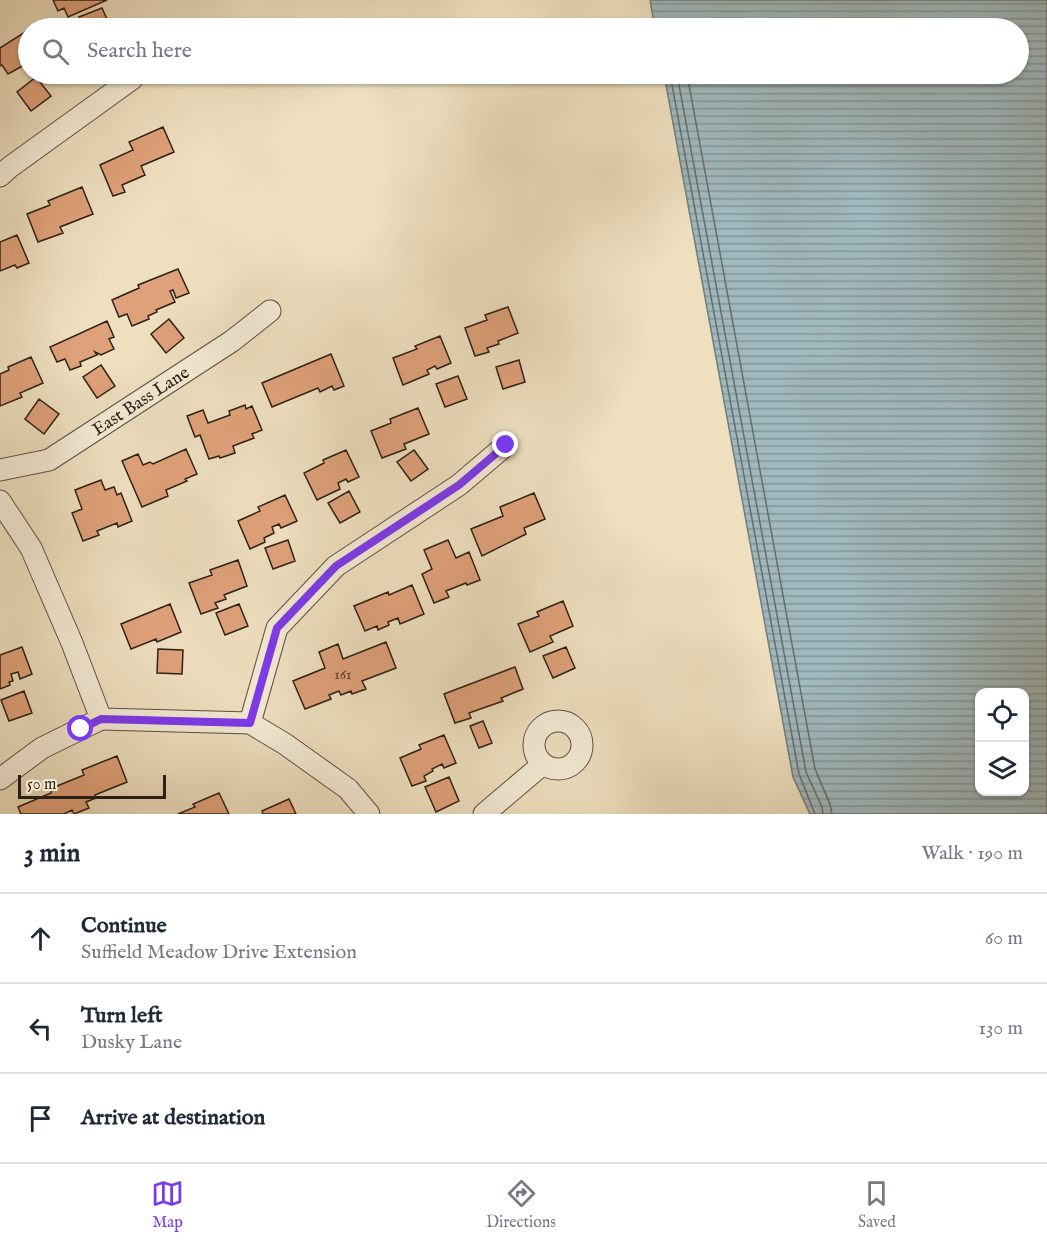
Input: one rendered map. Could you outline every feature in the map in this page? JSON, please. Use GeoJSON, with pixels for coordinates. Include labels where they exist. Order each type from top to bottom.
{"type":"FeatureCollection","features":[{"type":"Feature","properties":{"kind":"street"},"geometry":{"type":"LineString","coordinates":[[0,177],[10,167],[126,84]]}},
{"type":"Feature","properties":{"kind":"street","name":"East Bass Lane"},"geometry":{"type":"LineString","coordinates":[[0,470],[49,460],[232,341],[270,310]]}},
{"type":"Feature","properties":{"kind":"street"},"geometry":{"type":"LineString","coordinates":[[250,723],[277,628],[336,566],[459,485],[506,445]]}},
{"type":"Feature","properties":{"kind":"street"},"geometry":{"type":"LineString","coordinates":[[0,501],[31,548],[72,643],[101,719]]}},
{"type":"Feature","properties":{"kind":"street"},"geometry":{"type":"LineString","coordinates":[[0,779],[42,748],[101,719],[250,723],[285,744],[348,789],[369,814]]}},
{"type":"Feature","properties":{"kind":"street"},"geometry":{"type":"LineString","coordinates":[[484,814],[543,764]]}},
{"type":"Feature","properties":{"kind":"water"},"geometry":{"type":"Polygon","coordinates":[[[650,0],[1047,0],[1047,814],[810,814],[793,777],[666,84],[1029,84],[1029,18],[653,18],[650,0]]]}},
{"type":"Feature","properties":{"kind":"building"},"geometry":{"type":"Polygon","coordinates":[[[53,0],[107,0],[68,17],[64,8],[58,11],[53,0]]]}},
{"type":"Feature","properties":{"kind":"building"},"geometry":{"type":"Polygon","coordinates":[[[102,8],[106,18],[79,18],[102,8]]]}},
{"type":"Feature","properties":{"kind":"building"},"geometry":{"type":"Polygon","coordinates":[[[18,36],[18,68],[8,74],[2,65],[0,66],[0,48],[18,36]]]}},
{"type":"Feature","properties":{"kind":"building"},"geometry":{"type":"Polygon","coordinates":[[[27,84],[42,84],[51,96],[31,111],[17,92],[27,84]]]}},
{"type":"Feature","properties":{"kind":"building"},"geometry":{"type":"Polygon","coordinates":[[[163,127],[174,152],[141,166],[145,175],[122,185],[125,192],[113,196],[100,165],[133,150],[129,142],[163,127]]]}},
{"type":"Feature","properties":{"kind":"building"},"geometry":{"type":"Polygon","coordinates":[[[82,187],[93,214],[60,227],[63,233],[38,242],[27,214],[50,205],[48,201],[82,187]]]}},
{"type":"Feature","properties":{"kind":"building"},"geometry":{"type":"Polygon","coordinates":[[[17,235],[29,263],[0,271],[0,242],[17,235]]]}},
{"type":"Feature","properties":{"kind":"building"},"geometry":{"type":"Polygon","coordinates":[[[178,269],[189,293],[176,298],[173,290],[170,291],[175,302],[156,310],[157,312],[148,316],[149,319],[132,326],[127,314],[119,317],[112,300],[139,288],[138,285],[178,269]]]}},
{"type":"Feature","properties":{"kind":"building"},"geometry":{"type":"Polygon","coordinates":[[[508,307],[518,333],[487,348],[489,352],[475,356],[465,328],[487,320],[485,315],[508,307]]]}},
{"type":"Feature","properties":{"kind":"building"},"geometry":{"type":"Polygon","coordinates":[[[169,319],[184,338],[166,353],[151,334],[169,319]]]}},
{"type":"Feature","properties":{"kind":"building"},"geometry":{"type":"Polygon","coordinates":[[[107,321],[114,337],[109,339],[114,349],[101,355],[95,352],[97,355],[80,362],[81,366],[70,370],[65,359],[57,362],[50,347],[107,321]]]}},
{"type":"Feature","properties":{"kind":"building"},"geometry":{"type":"Polygon","coordinates":[[[440,336],[451,363],[437,369],[435,366],[427,370],[429,374],[403,385],[393,358],[417,349],[415,346],[440,336]]]}},
{"type":"Feature","properties":{"kind":"building"},"geometry":{"type":"Polygon","coordinates":[[[331,354],[344,386],[334,390],[332,386],[320,392],[318,388],[272,407],[262,383],[331,354]]]}},
{"type":"Feature","properties":{"kind":"building"},"geometry":{"type":"Polygon","coordinates":[[[31,357],[43,383],[20,393],[22,397],[0,406],[0,374],[9,370],[8,367],[31,357]]]}},
{"type":"Feature","properties":{"kind":"building"},"geometry":{"type":"Polygon","coordinates":[[[519,360],[525,382],[503,389],[496,367],[519,360]]]}},
{"type":"Feature","properties":{"kind":"building"},"geometry":{"type":"Polygon","coordinates":[[[101,365],[115,386],[97,398],[83,377],[101,365]]]}},
{"type":"Feature","properties":{"kind":"building"},"geometry":{"type":"Polygon","coordinates":[[[458,376],[467,399],[445,407],[436,384],[458,376]]]}},
{"type":"Feature","properties":{"kind":"building"},"geometry":{"type":"Polygon","coordinates":[[[39,399],[59,414],[44,434],[25,419],[39,399]]]}},
{"type":"Feature","properties":{"kind":"building"},"geometry":{"type":"Polygon","coordinates":[[[245,405],[246,409],[252,406],[262,430],[252,434],[254,438],[233,446],[235,453],[209,459],[200,435],[195,437],[187,416],[203,410],[208,423],[230,415],[229,411],[245,405]]]}},
{"type":"Feature","properties":{"kind":"building"},"geometry":{"type":"Polygon","coordinates":[[[418,408],[429,434],[404,444],[406,449],[382,458],[371,431],[391,423],[390,419],[418,408]]]}},
{"type":"Feature","properties":{"kind":"building"},"geometry":{"type":"Polygon","coordinates":[[[186,449],[197,474],[166,490],[168,496],[142,507],[122,461],[138,454],[143,465],[150,462],[153,464],[186,449]]]}},
{"type":"Feature","properties":{"kind":"building"},"geometry":{"type":"Polygon","coordinates":[[[346,450],[359,477],[338,483],[340,489],[317,500],[304,473],[324,463],[323,460],[346,450]]]}},
{"type":"Feature","properties":{"kind":"building"},"geometry":{"type":"Polygon","coordinates":[[[414,450],[428,469],[411,481],[397,462],[414,450]]]}},
{"type":"Feature","properties":{"kind":"building"},"geometry":{"type":"Polygon","coordinates":[[[101,480],[105,490],[114,487],[117,495],[121,493],[132,521],[118,527],[117,523],[97,531],[99,535],[83,541],[72,513],[82,509],[75,490],[101,480]]]}},
{"type":"Feature","properties":{"kind":"building"},"geometry":{"type":"Polygon","coordinates":[[[349,491],[360,512],[340,523],[328,503],[349,491]]]}},
{"type":"Feature","properties":{"kind":"building"},"geometry":{"type":"Polygon","coordinates":[[[534,493],[545,519],[524,528],[526,534],[482,556],[471,529],[503,516],[500,507],[534,493]]]}},
{"type":"Feature","properties":{"kind":"building"},"geometry":{"type":"Polygon","coordinates":[[[285,495],[297,521],[281,528],[279,524],[272,527],[274,533],[264,538],[265,542],[250,549],[238,521],[260,511],[258,507],[285,495]]]}},
{"type":"Feature","properties":{"kind":"building"},"geometry":{"type":"Polygon","coordinates":[[[288,540],[295,561],[273,569],[265,548],[288,540]]]}},
{"type":"Feature","properties":{"kind":"building"},"geometry":{"type":"Polygon","coordinates":[[[448,540],[456,558],[469,552],[480,580],[446,591],[449,597],[434,603],[422,574],[432,569],[424,550],[448,540]]]}},
{"type":"Feature","properties":{"kind":"building"},"geometry":{"type":"Polygon","coordinates":[[[238,560],[247,586],[224,595],[226,599],[215,603],[218,608],[201,614],[189,583],[212,575],[210,570],[238,560]]]}},
{"type":"Feature","properties":{"kind":"building"},"geometry":{"type":"Polygon","coordinates":[[[412,585],[424,614],[400,624],[398,618],[378,630],[377,626],[365,631],[354,606],[412,585]]]}},
{"type":"Feature","properties":{"kind":"building"},"geometry":{"type":"Polygon","coordinates":[[[563,601],[573,626],[550,636],[553,642],[530,652],[518,624],[539,616],[537,612],[563,601]]]}},
{"type":"Feature","properties":{"kind":"building"},"geometry":{"type":"Polygon","coordinates":[[[170,604],[181,632],[131,649],[121,624],[170,604]]]}},
{"type":"Feature","properties":{"kind":"building"},"geometry":{"type":"Polygon","coordinates":[[[239,604],[248,626],[225,635],[216,613],[239,604]]]}},
{"type":"Feature","properties":{"kind":"building"},"geometry":{"type":"Polygon","coordinates":[[[386,642],[396,668],[362,681],[366,689],[341,695],[339,691],[329,695],[331,699],[305,709],[293,681],[325,668],[319,652],[338,644],[343,659],[386,642]]]}},
{"type":"Feature","properties":{"kind":"building"},"geometry":{"type":"Polygon","coordinates":[[[22,647],[32,674],[20,679],[18,672],[11,674],[13,681],[9,682],[10,685],[0,689],[0,655],[22,647]]]}},
{"type":"Feature","properties":{"kind":"building"},"geometry":{"type":"Polygon","coordinates":[[[566,647],[575,668],[553,678],[543,656],[566,647]]]}},
{"type":"Feature","properties":{"kind":"building"},"geometry":{"type":"Polygon","coordinates":[[[158,649],[183,650],[182,674],[157,673],[158,649]]]}},
{"type":"Feature","properties":{"kind":"building"},"geometry":{"type":"Polygon","coordinates":[[[515,667],[523,689],[501,698],[503,701],[469,713],[471,718],[455,723],[444,694],[515,667]]]}},
{"type":"Feature","properties":{"kind":"building"},"geometry":{"type":"Polygon","coordinates":[[[24,691],[32,713],[9,721],[1,700],[24,691]]]}},
{"type":"Feature","properties":{"kind":"building"},"geometry":{"type":"Polygon","coordinates":[[[483,721],[492,743],[479,748],[470,726],[483,721]]]}},
{"type":"Feature","properties":{"kind":"building"},"geometry":{"type":"Polygon","coordinates":[[[444,735],[456,763],[444,768],[442,764],[432,769],[433,771],[424,776],[426,781],[412,786],[400,758],[421,749],[419,745],[444,735]]]}},
{"type":"Feature","properties":{"kind":"building"},"geometry":{"type":"Polygon","coordinates":[[[117,756],[127,782],[95,795],[96,798],[86,802],[89,808],[74,814],[72,810],[64,814],[21,814],[18,807],[51,793],[52,788],[84,775],[82,770],[117,756]]]}},
{"type":"Feature","properties":{"kind":"building"},"geometry":{"type":"Polygon","coordinates":[[[449,777],[459,801],[436,812],[425,787],[449,777]]]}},
{"type":"Feature","properties":{"kind":"building"},"geometry":{"type":"Polygon","coordinates":[[[219,793],[229,814],[178,814],[195,807],[193,804],[219,793]]]}},
{"type":"Feature","properties":{"kind":"building"},"geometry":{"type":"Polygon","coordinates":[[[289,799],[296,814],[263,814],[262,811],[289,799]]]}},
{"type":"Feature","properties":{"kind":"route"},"geometry":{"type":"LineString","coordinates":[[81,729],[101,719],[250,723],[277,628],[336,566],[459,485],[506,445]]}}]}
